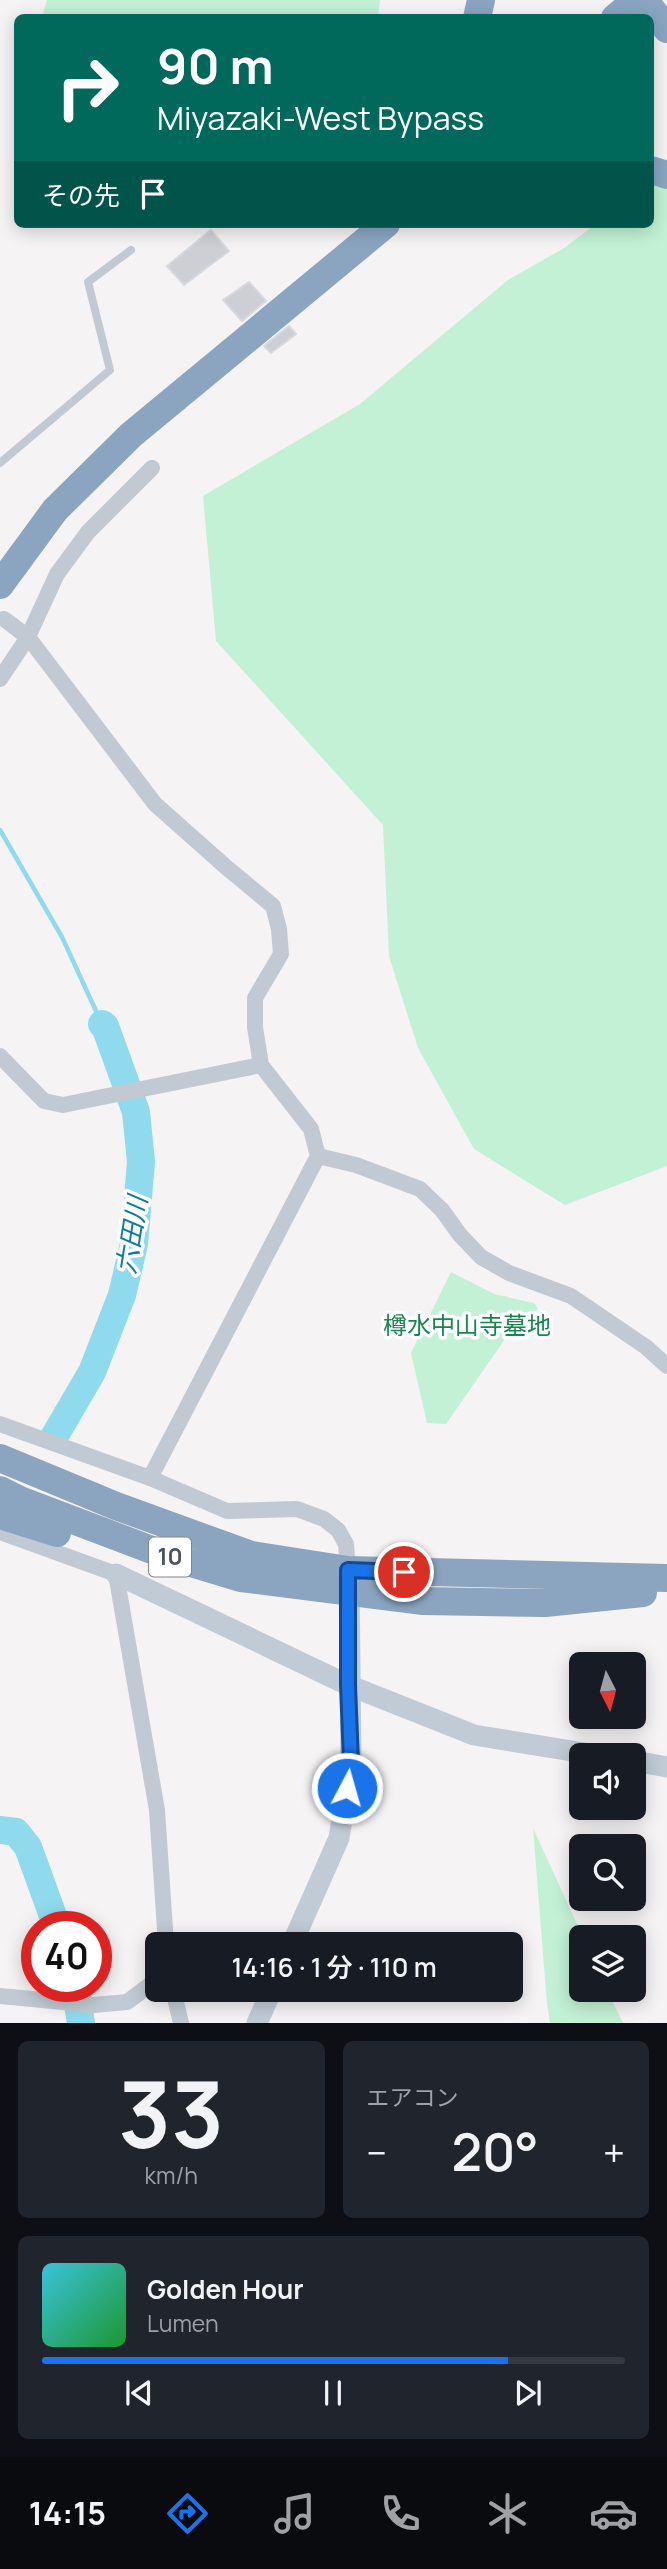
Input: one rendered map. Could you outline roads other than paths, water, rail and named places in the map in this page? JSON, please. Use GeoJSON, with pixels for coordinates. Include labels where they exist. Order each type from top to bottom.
{"type":"FeatureCollection","features":[{"type":"Feature","properties":{"kind":"highway"},"geometry":{"type":"LineString","coordinates":[[644,0],[667,29]]}},
{"type":"Feature","properties":{"kind":"highway"},"geometry":{"type":"LineString","coordinates":[[628,12],[664,0]]}},
{"type":"Feature","properties":{"kind":"highway"},"geometry":{"type":"LineString","coordinates":[[0,552],[38,506],[132,413],[254,310],[358,228]]}},
{"type":"Feature","properties":{"kind":"highway"},"geometry":{"type":"LineString","coordinates":[[0,585],[55,510],[131,435],[381,228]]}},
{"type":"Feature","properties":{"kind":"highway","name":"10"},"geometry":{"type":"LineString","coordinates":[[0,1458],[116,1506],[251,1555],[423,1601],[545,1603],[667,1590]]}},
{"type":"Feature","properties":{"kind":"highway","name":"10"},"geometry":{"type":"LineString","coordinates":[[0,1490],[165,1555],[241,1578],[349,1581],[667,1578]]}},
{"type":"Feature","properties":{"kind":"highway"},"geometry":{"type":"LineString","coordinates":[[0,1515],[109,1550],[165,1555]]}},
{"type":"Feature","properties":{"kind":"street"},"geometry":{"type":"LineString","coordinates":[[0,679],[27,637],[57,574],[80,542],[152,468]]}},
{"type":"Feature","properties":{"kind":"street"},"geometry":{"type":"LineString","coordinates":[[4,619],[27,637],[155,804],[273,906],[279,929],[281,954],[255,998],[261,1065],[311,1129],[318,1156],[150,1478]]}},
{"type":"Feature","properties":{"kind":"street"},"geometry":{"type":"LineString","coordinates":[[0,1056],[44,1101],[63,1105],[261,1065]]}},
{"type":"Feature","properties":{"kind":"street"},"geometry":{"type":"LineString","coordinates":[[318,1156],[356,1165],[420,1189],[442,1210],[460,1235],[481,1257],[509,1273],[571,1296],[646,1347],[667,1366]]}},
{"type":"Feature","properties":{"kind":"street"},"geometry":{"type":"LineString","coordinates":[[0,1424],[150,1478],[227,1511],[297,1509],[324,1519],[338,1530],[346,1544],[349,1581],[348,1685],[351,1762],[339,1839],[297,1932]]}},
{"type":"Feature","properties":{"kind":"street"},"geometry":{"type":"LineString","coordinates":[[0,1532],[116,1574],[348,1685],[474,1734],[569,1750]]}},
{"type":"Feature","properties":{"kind":"street"},"geometry":{"type":"LineString","coordinates":[[116,1574],[157,1810],[165,1932]]}},
{"type":"Feature","properties":{"kind":"street"},"geometry":{"type":"LineString","coordinates":[[646,1763],[667,1767]]}},
{"type":"Feature","properties":{"kind":"street"},"geometry":{"type":"LineString","coordinates":[[0,1996],[94,2005],[127,2002],[145,1989]]}},
{"type":"Feature","properties":{"kind":"street"},"geometry":{"type":"LineString","coordinates":[[176,2002],[181,2023]]}},
{"type":"Feature","properties":{"kind":"street"},"geometry":{"type":"LineString","coordinates":[[257,2023],[267,2002]]}},
{"type":"Feature","properties":{"kind":"lane"},"geometry":{"type":"LineString","coordinates":[[0,463],[110,370],[88,282],[131,250]]}},
{"type":"Feature","properties":{"kind":"waterway"},"geometry":{"type":"LineString","coordinates":[[0,830],[62,937],[102,1024]]}},
{"type":"Feature","properties":{"kind":"waterway","name":"六田川"},"geometry":{"type":"LineString","coordinates":[[54,1437],[92,1372],[122,1295],[134,1244],[141,1162],[136,1112],[102,1024]]}},
{"type":"Feature","properties":{"kind":"waterway","name":"六田川"},"geometry":{"type":"LineString","coordinates":[[0,1830],[16,1832],[28,1847],[51,1911]]}},
{"type":"Feature","properties":{"kind":"waterway","name":"六田川"},"geometry":{"type":"LineString","coordinates":[[78,2002],[81,2023]]}},
{"type":"Feature","properties":{"kind":"park label","name":"樽水中山寺墓地"},"geometry":{"type":"Point","coordinates":[467,1326]}}]}
